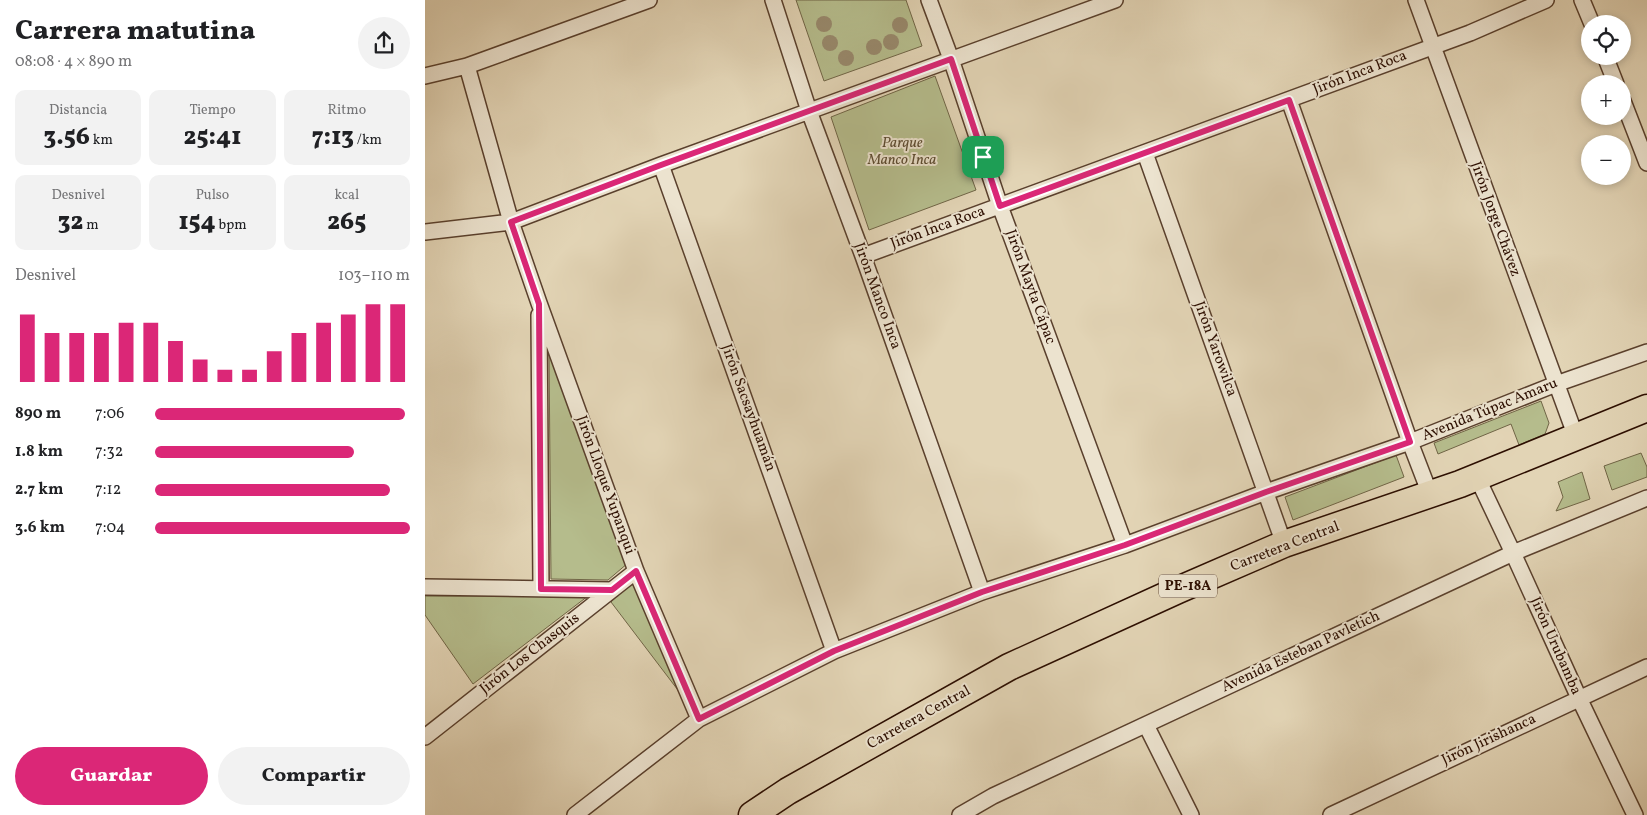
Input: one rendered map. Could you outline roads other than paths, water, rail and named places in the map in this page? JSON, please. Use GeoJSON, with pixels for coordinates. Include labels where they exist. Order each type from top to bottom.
{"type":"FeatureCollection","features":[{"type":"Feature","properties":{"kind":"highway","name":"Carretera Central"},"geometry":{"type":"LineString","coordinates":[[752,815],[788,791],[1009,667],[1178,590],[1284,544],[1460,484],[1647,408]]}},
{"type":"Feature","properties":{"kind":"street"},"geometry":{"type":"LineString","coordinates":[[425,76],[467,66],[649,0]]}},
{"type":"Feature","properties":{"kind":"street","name":"Jirón Manco Inca"},"geometry":{"type":"LineString","coordinates":[[773,0],[809,111],[863,256],[982,592]]}},
{"type":"Feature","properties":{"kind":"street","name":"Jirón Mayta Cápac"},"geometry":{"type":"LineString","coordinates":[[929,0],[951,59],[1000,206],[1125,545]]}},
{"type":"Feature","properties":{"kind":"street"},"geometry":{"type":"LineString","coordinates":[[425,232],[511,222],[661,165],[1115,0]]}},
{"type":"Feature","properties":{"kind":"street","name":"Jirón Jorge Chávez"},"geometry":{"type":"LineString","coordinates":[[1416,0],[1576,437]]}},
{"type":"Feature","properties":{"kind":"street","name":"Jirón Inca Roca"},"geometry":{"type":"LineString","coordinates":[[863,256],[1470,33],[1546,0]]}},
{"type":"Feature","properties":{"kind":"street"},"geometry":{"type":"LineString","coordinates":[[1583,0],[1589,15]]}},
{"type":"Feature","properties":{"kind":"street","name":"Jirón Lloque Yupanqui"},"geometry":{"type":"LineString","coordinates":[[467,66],[511,222],[539,304],[636,571],[699,719]]}},
{"type":"Feature","properties":{"kind":"street"},"geometry":{"type":"LineString","coordinates":[[1289,100],[1430,494]]}},
{"type":"Feature","properties":{"kind":"street"},"geometry":{"type":"LineString","coordinates":[[1631,122],[1647,163]]}},
{"type":"Feature","properties":{"kind":"street","name":"Jirón Yarowilca"},"geometry":{"type":"LineString","coordinates":[[1145,153],[1284,544]]}},
{"type":"Feature","properties":{"kind":"street","name":"Jirón Sacsayhuamán"},"geometry":{"type":"LineString","coordinates":[[661,165],[834,651]]}},
{"type":"Feature","properties":{"kind":"street","name":"Jirón Lloque Yupanqui"},"geometry":{"type":"LineString","coordinates":[[539,304],[541,589]]}},
{"type":"Feature","properties":{"kind":"street","name":"Avenida Túpac Amaru"},"geometry":{"type":"LineString","coordinates":[[575,815],[699,719],[834,651],[982,592],[1125,545],[1266,492],[1410,442],[1556,384],[1647,352]]}},
{"type":"Feature","properties":{"kind":"street","name":"Jirón Urubamba"},"geometry":{"type":"LineString","coordinates":[[1477,477],[1635,815]]}},
{"type":"Feature","properties":{"kind":"street","name":"Avenida Esteban Pavletich"},"geometry":{"type":"LineString","coordinates":[[960,815],[993,796],[1513,553],[1647,498]]}},
{"type":"Feature","properties":{"kind":"street","name":"Jirón Los Chasquis"},"geometry":{"type":"LineString","coordinates":[[425,737],[636,571]]}},
{"type":"Feature","properties":{"kind":"street"},"geometry":{"type":"LineString","coordinates":[[425,587],[612,590]]}},
{"type":"Feature","properties":{"kind":"street","name":"Jirón Jirishanca"},"geometry":{"type":"LineString","coordinates":[[1331,815],[1647,667]]}},
{"type":"Feature","properties":{"kind":"street"},"geometry":{"type":"LineString","coordinates":[[1146,725],[1191,815]]}},
{"type":"Feature","properties":{"kind":"park label","name":"Parque Manco Inca"},"geometry":{"type":"Point","coordinates":[902,152]}}]}
